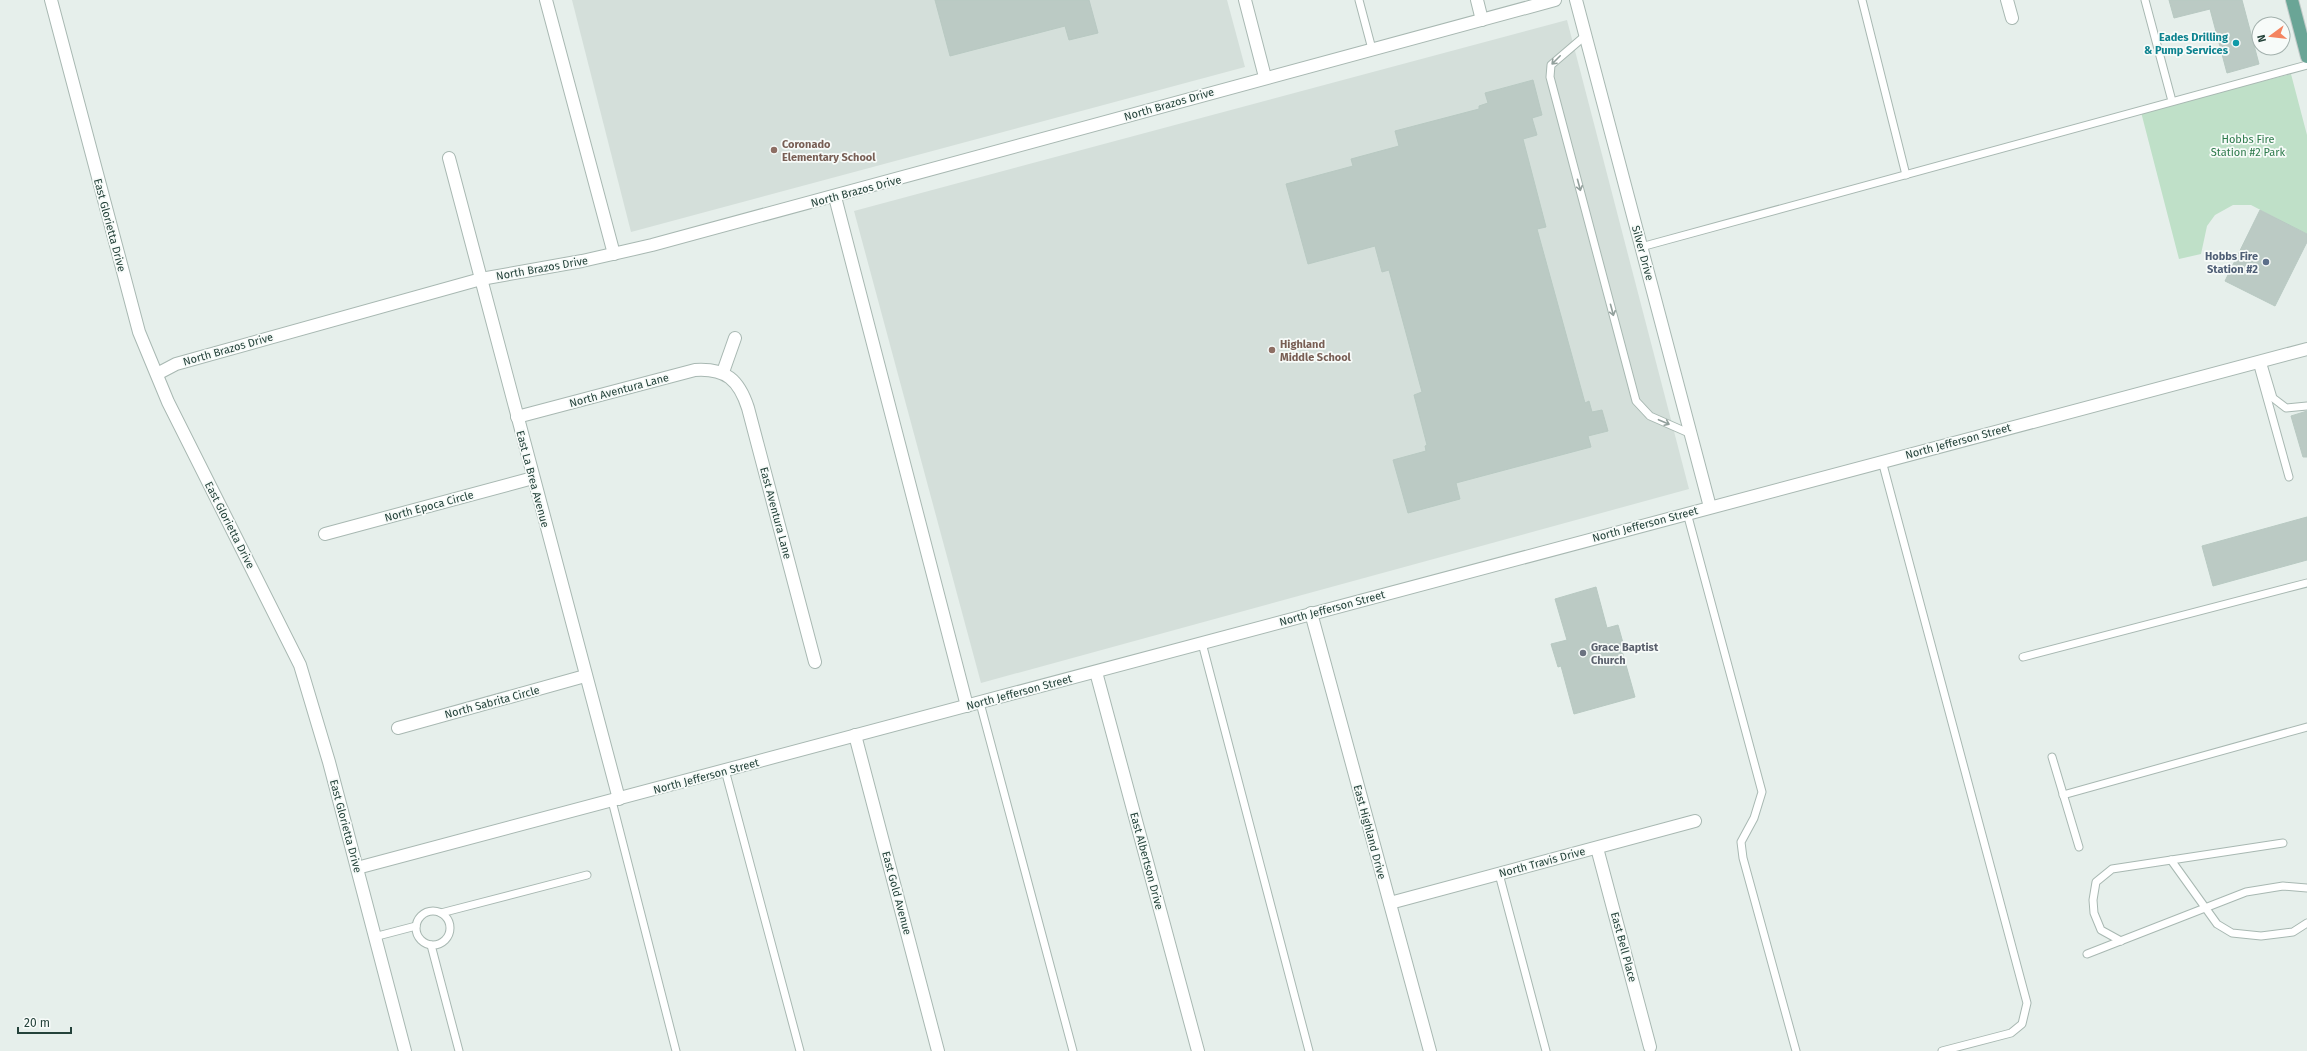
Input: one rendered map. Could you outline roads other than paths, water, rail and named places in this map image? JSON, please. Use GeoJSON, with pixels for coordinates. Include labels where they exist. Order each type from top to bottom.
{"type":"FeatureCollection","features":[{"type":"Feature","properties":{"kind":"main road"},"geometry":{"type":"LineString","coordinates":[[2292,0],[2307,57]]}},
{"type":"Feature","properties":{"kind":"street","name":"East Glorietta Drive"},"geometry":{"type":"LineString","coordinates":[[51,0],[140,332],[168,402],[300,665],[327,755],[405,1051]]}},
{"type":"Feature","properties":{"kind":"street"},"geometry":{"type":"LineString","coordinates":[[546,0],[614,254]]}},
{"type":"Feature","properties":{"kind":"street"},"geometry":{"type":"LineString","coordinates":[[1245,0],[1266,77]]}},
{"type":"Feature","properties":{"kind":"street"},"geometry":{"type":"LineString","coordinates":[[1477,0],[1482,20]]}},
{"type":"Feature","properties":{"kind":"street","name":"North Brazos Drive"},"geometry":{"type":"LineString","coordinates":[[157,374],[176,364],[481,279],[614,254],[835,197],[1266,77],[1555,0]]}},
{"type":"Feature","properties":{"kind":"street","name":"Silver Drive"},"geometry":{"type":"LineString","coordinates":[[1576,0],[1710,507]]}},
{"type":"Feature","properties":{"kind":"street"},"geometry":{"type":"LineString","coordinates":[[2007,0],[2012,18]]}},
{"type":"Feature","properties":{"kind":"street","name":"East La Brea Avenue"},"geometry":{"type":"LineString","coordinates":[[449,158],[585,676],[615,800]]}},
{"type":"Feature","properties":{"kind":"street"},"geometry":{"type":"LineString","coordinates":[[835,197],[967,706]]}},
{"type":"Feature","properties":{"kind":"street"},"geometry":{"type":"LineString","coordinates":[[723,372],[735,338]]}},
{"type":"Feature","properties":{"kind":"street","name":"North Jefferson Street"},"geometry":{"type":"LineString","coordinates":[[357,868],[2307,349]]}},
{"type":"Feature","properties":{"kind":"street","name":"North Aventura Lane"},"geometry":{"type":"LineString","coordinates":[[517,417],[695,370],[708,369],[723,372]]}},
{"type":"Feature","properties":{"kind":"street","name":"East Aventura Lane"},"geometry":{"type":"LineString","coordinates":[[723,372],[735,381],[743,393],[748,408],[815,662]]}},
{"type":"Feature","properties":{"kind":"street","name":"North Epoca Circle"},"geometry":{"type":"LineString","coordinates":[[325,534],[533,478]]}},
{"type":"Feature","properties":{"kind":"street","name":"East Highland Drive"},"geometry":{"type":"LineString","coordinates":[[1311,613],[1430,1051]]}},
{"type":"Feature","properties":{"kind":"street","name":"East Albertson Drive"},"geometry":{"type":"LineString","coordinates":[[1096,672],[1198,1051]]}},
{"type":"Feature","properties":{"kind":"street","name":"North Sabrita Circle"},"geometry":{"type":"LineString","coordinates":[[398,728],[585,676]]}},
{"type":"Feature","properties":{"kind":"street","name":"East Gold Avenue"},"geometry":{"type":"LineString","coordinates":[[855,735],[938,1051]]}},
{"type":"Feature","properties":{"kind":"street","name":"North Travis Drive"},"geometry":{"type":"LineString","coordinates":[[1390,903],[1695,821]]}},
{"type":"Feature","properties":{"kind":"street","name":"East Bell Place"},"geometry":{"type":"LineString","coordinates":[[1597,848],[1650,1047]]}},
{"type":"Feature","properties":{"kind":"lane"},"geometry":{"type":"LineString","coordinates":[[1359,0],[1372,49]]}},
{"type":"Feature","properties":{"kind":"lane"},"geometry":{"type":"LineString","coordinates":[[1862,0],[1906,175]]}},
{"type":"Feature","properties":{"kind":"lane"},"geometry":{"type":"LineString","coordinates":[[2145,0],[2172,101]]}},
{"type":"Feature","properties":{"kind":"lane"},"geometry":{"type":"LineString","coordinates":[[1586,35],[1551,65],[1552,85],[1636,401],[1650,416],[1691,434]]}},
{"type":"Feature","properties":{"kind":"lane"},"geometry":{"type":"LineString","coordinates":[[1641,247],[2307,65]]}},
{"type":"Feature","properties":{"kind":"lane"},"geometry":{"type":"LineString","coordinates":[[2259,361],[2273,398],[2286,408],[2307,406]]}},
{"type":"Feature","properties":{"kind":"lane"},"geometry":{"type":"LineString","coordinates":[[2259,361],[2289,477]]}},
{"type":"Feature","properties":{"kind":"lane"},"geometry":{"type":"LineString","coordinates":[[1882,461],[2027,1002],[2022,1024],[2011,1033],[1942,1051]]}},
{"type":"Feature","properties":{"kind":"lane"},"geometry":{"type":"LineString","coordinates":[[1687,513],[1762,792],[1754,818],[1741,842],[1743,858],[1796,1051]]}},
{"type":"Feature","properties":{"kind":"lane"},"geometry":{"type":"LineString","coordinates":[[2023,657],[2307,583]]}},
{"type":"Feature","properties":{"kind":"lane"},"geometry":{"type":"LineString","coordinates":[[1202,643],[1309,1051]]}},
{"type":"Feature","properties":{"kind":"lane"},"geometry":{"type":"LineString","coordinates":[[980,703],[1073,1051]]}},
{"type":"Feature","properties":{"kind":"lane"},"geometry":{"type":"LineString","coordinates":[[2063,795],[2307,727]]}},
{"type":"Feature","properties":{"kind":"lane"},"geometry":{"type":"LineString","coordinates":[[2052,757],[2079,847]]}},
{"type":"Feature","properties":{"kind":"lane"},"geometry":{"type":"LineString","coordinates":[[725,770],[800,1051]]}},
{"type":"Feature","properties":{"kind":"lane"},"geometry":{"type":"LineString","coordinates":[[615,800],[676,1051]]}},
{"type":"Feature","properties":{"kind":"lane"},"geometry":{"type":"LineString","coordinates":[[2121,941],[2101,930],[2094,913],[2093,900],[2096,882],[2112,869],[2283,843]]}},
{"type":"Feature","properties":{"kind":"lane"},"geometry":{"type":"LineString","coordinates":[[2171,860],[2207,908],[2217,924],[2232,933],[2261,936],[2293,932],[2307,923]]}},
{"type":"Feature","properties":{"kind":"lane"},"geometry":{"type":"LineString","coordinates":[[1499,874],[1546,1051]]}},
{"type":"Feature","properties":{"kind":"lane"},"geometry":{"type":"LineString","coordinates":[[441,913],[449,923],[448,936],[444,942],[431,945],[420,939],[416,926],[418,920],[428,912],[441,913],[588,875]]}},
{"type":"Feature","properties":{"kind":"lane"},"geometry":{"type":"LineString","coordinates":[[2087,954],[2246,892],[2282,886],[2307,888]]}},
{"type":"Feature","properties":{"kind":"lane"},"geometry":{"type":"LineString","coordinates":[[374,937],[416,926]]}},
{"type":"Feature","properties":{"kind":"lane"},"geometry":{"type":"LineString","coordinates":[[431,945],[459,1051]]}},
{"type":"Feature","properties":{"kind":"place","name":"Eades Drilling & Pump Services"},"geometry":{"type":"Point","coordinates":[2236,43]}},
{"type":"Feature","properties":{"kind":"place","name":"Coronado Elementary School"},"geometry":{"type":"Point","coordinates":[774,150]}},
{"type":"Feature","properties":{"kind":"place","name":"Hobbs Fire Station #2"},"geometry":{"type":"Point","coordinates":[2266,262]}},
{"type":"Feature","properties":{"kind":"place","name":"Highland Middle School"},"geometry":{"type":"Point","coordinates":[1272,350]}},
{"type":"Feature","properties":{"kind":"place","name":"Grace Baptist Church"},"geometry":{"type":"Point","coordinates":[1583,653]}},
{"type":"Feature","properties":{"kind":"park label","name":"Hobbs Fire Station #2 Park"},"geometry":{"type":"Point","coordinates":[2248,145]}}]}
